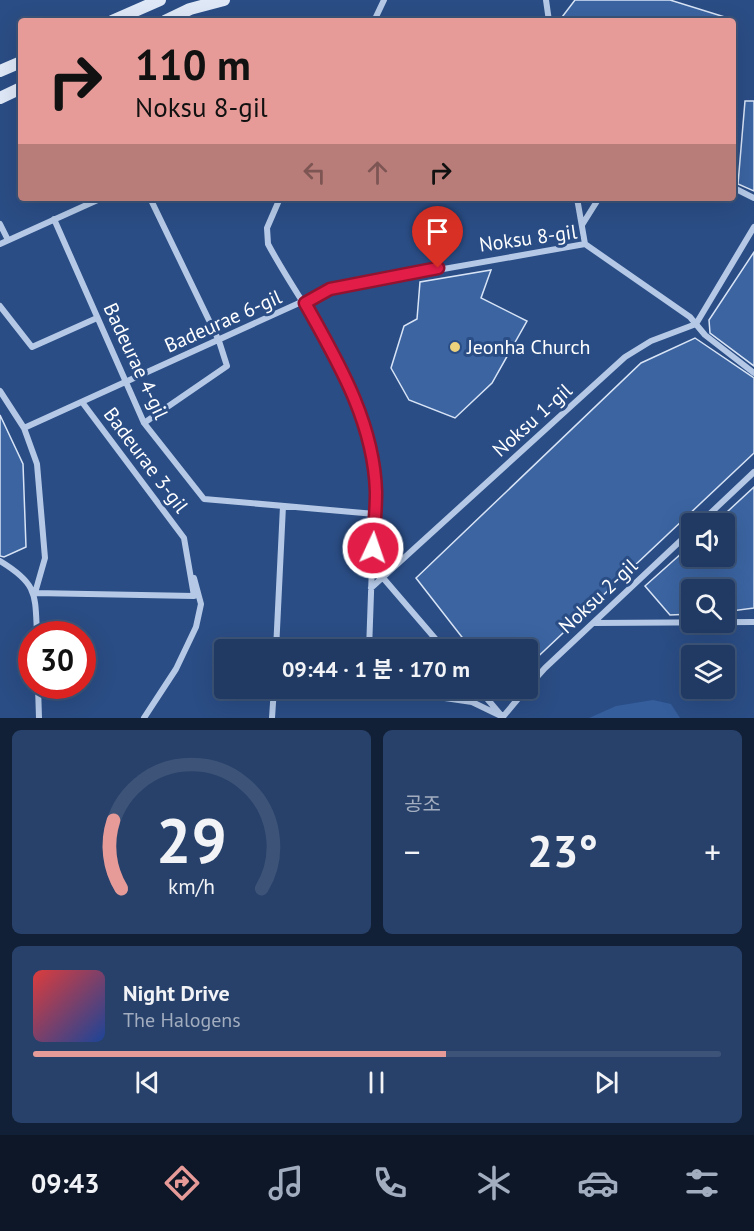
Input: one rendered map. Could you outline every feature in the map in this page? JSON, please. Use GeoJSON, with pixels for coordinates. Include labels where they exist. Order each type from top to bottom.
{"type":"FeatureCollection","features":[{"type":"Feature","properties":{"kind":"main road"},"geometry":{"type":"LineString","coordinates":[[119,18],[160,0]]}},
{"type":"Feature","properties":{"kind":"main road"},"geometry":{"type":"LineString","coordinates":[[171,18],[190,9],[224,0]]}},
{"type":"Feature","properties":{"kind":"main road"},"geometry":{"type":"LineString","coordinates":[[0,71],[18,63]]}},
{"type":"Feature","properties":{"kind":"main road"},"geometry":{"type":"LineString","coordinates":[[0,98],[18,89]]}},
{"type":"Feature","properties":{"kind":"street"},"geometry":{"type":"LineString","coordinates":[[375,18],[384,0]]}},
{"type":"Feature","properties":{"kind":"street"},"geometry":{"type":"LineString","coordinates":[[546,0],[549,18]]}},
{"type":"Feature","properties":{"kind":"street"},"geometry":{"type":"LineString","coordinates":[[736,189],[754,198]]}},
{"type":"Feature","properties":{"kind":"street"},"geometry":{"type":"LineString","coordinates":[[0,244],[95,201]]}},
{"type":"Feature","properties":{"kind":"street"},"geometry":{"type":"LineString","coordinates":[[144,423],[227,366],[219,341],[151,201]]}},
{"type":"Feature","properties":{"kind":"street"},"geometry":{"type":"LineString","coordinates":[[279,201],[267,228],[268,244],[348,379],[365,425],[376,490],[369,639]]}},
{"type":"Feature","properties":{"kind":"street"},"geometry":{"type":"LineString","coordinates":[[578,201],[585,244]]}},
{"type":"Feature","properties":{"kind":"street"},"geometry":{"type":"LineString","coordinates":[[582,226],[597,201]]}},
{"type":"Feature","properties":{"kind":"street","name":"Badeurae 4-gil"},"geometry":{"type":"LineString","coordinates":[[54,219],[144,423],[204,499],[375,514]]}},
{"type":"Feature","properties":{"kind":"street"},"geometry":{"type":"LineString","coordinates":[[0,224],[8,240]]}},
{"type":"Feature","properties":{"kind":"street"},"geometry":{"type":"LineString","coordinates":[[696,324],[754,227]]}},
{"type":"Feature","properties":{"kind":"street","name":"Noksu 8-gil"},"geometry":{"type":"LineString","coordinates":[[305,303],[330,289],[585,244],[690,316],[705,336],[754,373]]}},
{"type":"Feature","properties":{"kind":"street","name":"Badeurae 6-gil"},"geometry":{"type":"LineString","coordinates":[[24,428],[305,303]]}},
{"type":"Feature","properties":{"kind":"street"},"geometry":{"type":"LineString","coordinates":[[0,306],[32,347],[97,318]]}},
{"type":"Feature","properties":{"kind":"street","name":"Noksu 1-gil"},"geometry":{"type":"LineString","coordinates":[[371,588],[625,357],[651,341],[696,324]]}},
{"type":"Feature","properties":{"kind":"street"},"geometry":{"type":"LineString","coordinates":[[0,391],[24,428],[37,464],[45,558],[35,593],[37,621]]}},
{"type":"Feature","properties":{"kind":"street","name":"Badeurae 3-gil"},"geometry":{"type":"LineString","coordinates":[[82,402],[184,538],[201,604],[196,627],[176,669],[144,718]]}},
{"type":"Feature","properties":{"kind":"street"},"geometry":{"type":"LineString","coordinates":[[711,513],[754,472]]}},
{"type":"Feature","properties":{"kind":"street"},"geometry":{"type":"LineString","coordinates":[[277,639],[283,506]]}},
{"type":"Feature","properties":{"kind":"street","name":"Badeurae 3-gil"},"geometry":{"type":"LineString","coordinates":[[35,593],[194,596],[184,538]]}},
{"type":"Feature","properties":{"kind":"street","name":"Noksu 2-gil"},"geometry":{"type":"LineString","coordinates":[[538,677],[681,540]]}},
{"type":"Feature","properties":{"kind":"street"},"geometry":{"type":"LineString","coordinates":[[0,561],[15,570],[35,593]]}},
{"type":"Feature","properties":{"kind":"street"},"geometry":{"type":"LineString","coordinates":[[372,565],[436,639]]}},
{"type":"Feature","properties":{"kind":"street"},"geometry":{"type":"LineString","coordinates":[[592,623],[754,622]]}},
{"type":"Feature","properties":{"kind":"street"},"geometry":{"type":"LineString","coordinates":[[38,699],[39,718]]}},
{"type":"Feature","properties":{"kind":"street"},"geometry":{"type":"LineString","coordinates":[[272,718],[273,699]]}},
{"type":"Feature","properties":{"kind":"street"},"geometry":{"type":"LineString","coordinates":[[452,699],[472,702],[502,717]]}},
{"type":"Feature","properties":{"kind":"street"},"geometry":{"type":"LineString","coordinates":[[487,699],[502,717]]}},
{"type":"Feature","properties":{"kind":"street","name":"Noksu 2-gil"},"geometry":{"type":"LineString","coordinates":[[502,717],[518,699]]}},
{"type":"Feature","properties":{"kind":"shaded area"},"geometry":{"type":"Polygon","coordinates":[[[653,700],[671,704],[680,718],[589,718],[616,706],[653,700]]]}},
{"type":"Feature","properties":{"kind":"building"},"geometry":{"type":"Polygon","coordinates":[[[575,0],[670,0],[728,18],[561,18],[575,0]]]}},
{"type":"Feature","properties":{"kind":"building"},"geometry":{"type":"Polygon","coordinates":[[[745,101],[754,101],[754,191],[738,184],[745,101]]]}},
{"type":"Feature","properties":{"kind":"building"},"geometry":{"type":"Polygon","coordinates":[[[754,252],[754,366],[710,333],[709,320],[754,252]]]}},
{"type":"Feature","properties":{"kind":"building","name":"Jeonha Church"},"geometry":{"type":"Polygon","coordinates":[[[491,270],[481,298],[527,321],[492,383],[455,418],[409,400],[391,368],[404,326],[417,319],[420,282],[491,270]]]}},
{"type":"Feature","properties":{"kind":"building"},"geometry":{"type":"Polygon","coordinates":[[[695,338],[754,378],[754,453],[690,513],[681,513],[681,522],[538,657],[538,639],[463,639],[416,578],[641,363],[695,338]]]}},
{"type":"Feature","properties":{"kind":"building"},"geometry":{"type":"Polygon","coordinates":[[[0,415],[23,464],[26,547],[4,557],[0,556],[0,415]]]}},
{"type":"Feature","properties":{"kind":"building"},"geometry":{"type":"Polygon","coordinates":[[[754,487],[754,608],[735,611],[735,579],[681,579],[681,614],[670,615],[645,586],[681,554],[681,567],[735,567],[735,513],[726,513],[754,487]]]}},
{"type":"Feature","properties":{"kind":"place","name":"Jeonha Church"},"geometry":{"type":"Point","coordinates":[455,347]}},
{"type":"Feature","properties":{"kind":"route"},"geometry":{"type":"LineString","coordinates":[[373,548],[376,490],[365,425],[348,379],[305,303],[330,289],[438,268]]}}]}
